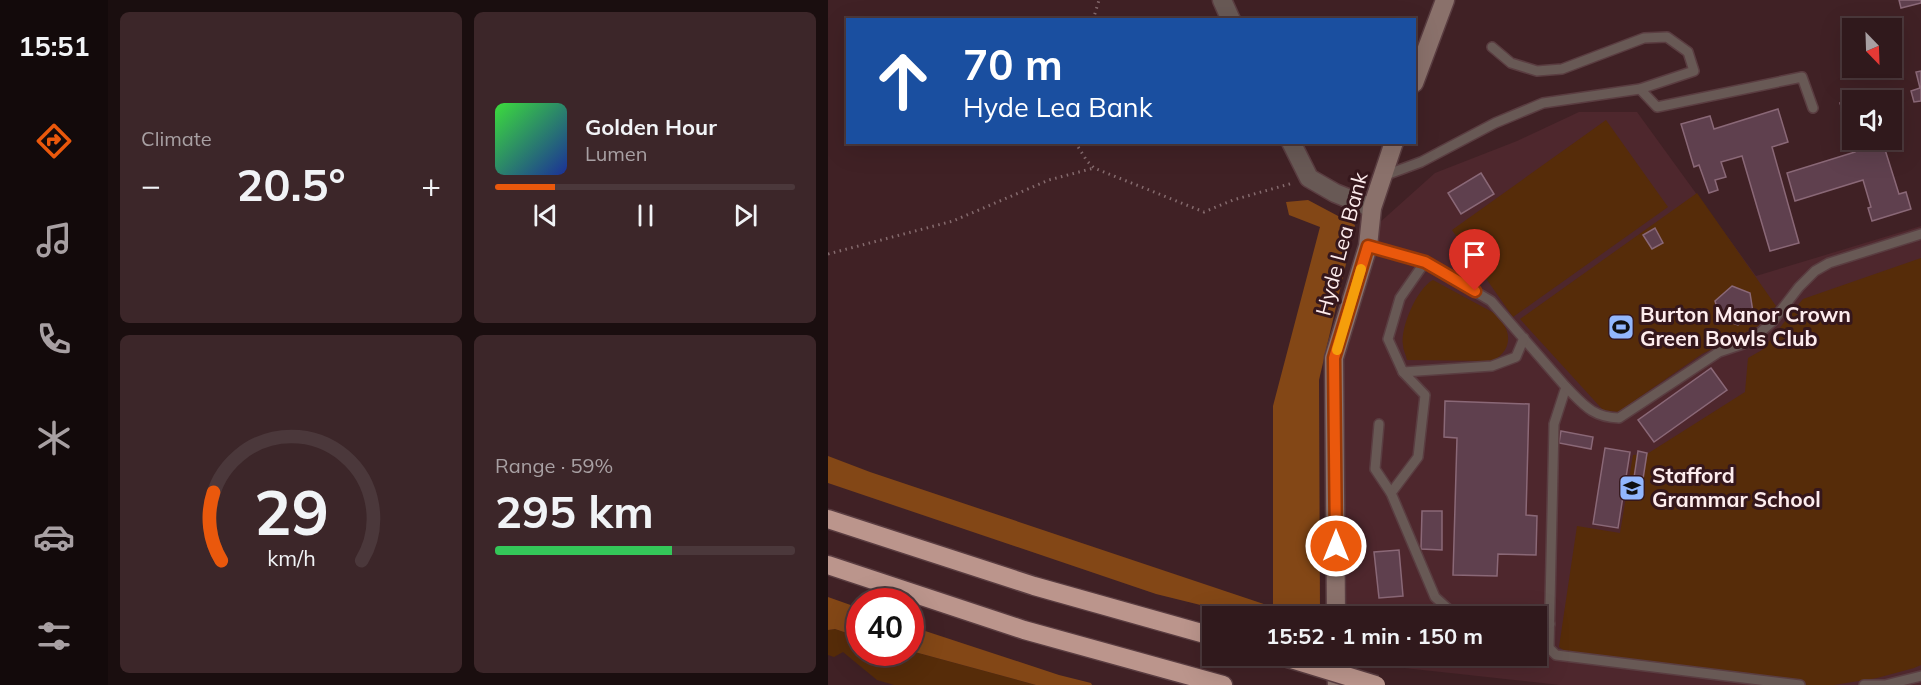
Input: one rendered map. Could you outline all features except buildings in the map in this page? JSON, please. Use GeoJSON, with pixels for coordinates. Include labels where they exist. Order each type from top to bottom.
{"type":"FeatureCollection","features":[{"type":"Feature","properties":{"kind":"highway"},"geometry":{"type":"LineString","coordinates":[[828,519],[1034,586],[1202,633]]}},
{"type":"Feature","properties":{"kind":"highway"},"geometry":{"type":"LineString","coordinates":[[828,565],[1024,630],[1223,685]]}},
{"type":"Feature","properties":{"kind":"highway"},"geometry":{"type":"LineString","coordinates":[[1314,666],[1376,685]]}},
{"type":"Feature","properties":{"kind":"street"},"geometry":{"type":"LineString","coordinates":[[1222,0],[1230,18]]}},
{"type":"Feature","properties":{"kind":"street"},"geometry":{"type":"LineString","coordinates":[[1416,78],[1445,0]]}},
{"type":"Feature","properties":{"kind":"street"},"geometry":{"type":"LineString","coordinates":[[1292,144],[1309,178],[1335,193],[1372,208]]}},
{"type":"Feature","properties":{"kind":"street","name":"Hyde Lea Bank"},"geometry":{"type":"LineString","coordinates":[[1336,606],[1334,358],[1368,246],[1372,208],[1393,144]]}},
{"type":"Feature","properties":{"kind":"street"},"geometry":{"type":"LineString","coordinates":[[1336,666],[1337,685]]}},
{"type":"Feature","properties":{"kind":"lane"},"geometry":{"type":"LineString","coordinates":[[1383,176],[1421,162],[1495,123],[1543,103],[1640,89],[1694,71],[1688,52],[1667,37],[1644,38],[1562,69],[1538,71],[1511,63],[1492,47]]}},
{"type":"Feature","properties":{"kind":"lane"},"geometry":{"type":"LineString","coordinates":[[1640,89],[1657,107],[1802,77],[1813,108]]}},
{"type":"Feature","properties":{"kind":"lane"},"geometry":{"type":"LineString","coordinates":[[1368,246],[1425,262],[1491,301],[1589,410],[1605,418],[1619,418],[1719,352],[1743,344],[1755,337],[1772,322],[1799,287],[1815,271],[1829,263],[1921,234]]}},
{"type":"Feature","properties":{"kind":"lane"},"geometry":{"type":"LineString","coordinates":[[1391,493],[1418,457],[1425,395],[1403,372],[1388,339],[1400,298],[1425,262]]}},
{"type":"Feature","properties":{"kind":"lane"},"geometry":{"type":"LineString","coordinates":[[1403,372],[1492,366],[1516,357],[1524,338]]}},
{"type":"Feature","properties":{"kind":"lane"},"geometry":{"type":"LineString","coordinates":[[1566,387],[1554,424],[1550,648],[1556,655],[1800,685]]}},
{"type":"Feature","properties":{"kind":"lane"},"geometry":{"type":"LineString","coordinates":[[1379,424],[1375,469],[1391,493],[1435,597],[1445,606]]}},
{"type":"Feature","properties":{"kind":"lane"},"geometry":{"type":"LineString","coordinates":[[1864,685],[1885,685],[1921,676]]}},
{"type":"Feature","properties":{"kind":"path"},"geometry":{"type":"LineString","coordinates":[[1094,18],[1099,0]]}},
{"type":"Feature","properties":{"kind":"path"},"geometry":{"type":"LineString","coordinates":[[1076,144],[1086,161],[1094,168],[1204,212],[1233,200],[1309,178]]}},
{"type":"Feature","properties":{"kind":"path"},"geometry":{"type":"LineString","coordinates":[[828,254],[953,221],[1049,180],[1094,168]]}},
{"type":"Feature","properties":{"kind":"shaded area","name":"Stafford Grammar School"},"geometry":{"type":"Polygon","coordinates":[[[1579,112],[1637,112],[1756,276],[1921,226],[1921,685],[1560,685],[1386,666],[1547,666],[1547,606],[1340,606],[1344,359],[1378,224],[1435,173],[1517,141],[1579,112]]]}},
{"type":"Feature","properties":{"kind":"shaded area"},"geometry":{"type":"Polygon","coordinates":[[[1606,120],[1668,207],[1513,317],[1452,230],[1606,120]]]}},
{"type":"Feature","properties":{"kind":"shaded area"},"geometry":{"type":"Polygon","coordinates":[[[1697,193],[1776,306],[1758,326],[1702,354],[1618,412],[1603,410],[1520,319],[1697,193]]]}},
{"type":"Feature","properties":{"kind":"shaded area"},"geometry":{"type":"Polygon","coordinates":[[[1308,200],[1355,225],[1319,380],[1320,606],[1273,606],[1273,406],[1320,227],[1289,215],[1286,202],[1308,200]]]}},
{"type":"Feature","properties":{"kind":"shaded area"},"geometry":{"type":"Polygon","coordinates":[[[1921,258],[1921,665],[1877,678],[1834,685],[1792,685],[1573,657],[1559,647],[1577,526],[1620,533],[1633,455],[1647,454],[1745,392],[1748,358],[1762,350],[1803,299],[1921,258]]]}},
{"type":"Feature","properties":{"kind":"shaded area"},"geometry":{"type":"Polygon","coordinates":[[[1433,280],[1494,313],[1500,319],[1508,338],[1505,350],[1500,356],[1493,361],[1407,360],[1403,349],[1403,338],[1407,319],[1421,291],[1433,280]]]}},
{"type":"Feature","properties":{"kind":"shaded area"},"geometry":{"type":"Polygon","coordinates":[[[828,456],[1270,606],[1205,606],[1156,594],[828,483],[828,456]]]}},
{"type":"Feature","properties":{"kind":"shaded area"},"geometry":{"type":"Polygon","coordinates":[[[828,597],[846,603],[846,633],[835,629],[828,630],[828,597]]]}},
{"type":"Feature","properties":{"kind":"shaded area"},"geometry":{"type":"Polygon","coordinates":[[[835,629],[846,633],[846,654],[843,652],[834,657],[828,655],[828,630],[835,629]]]}},
{"type":"Feature","properties":{"kind":"shaded area"},"geometry":{"type":"Polygon","coordinates":[[[924,631],[1092,685],[1036,685],[924,655],[924,631]]]}},
{"type":"Feature","properties":{"kind":"shaded area"},"geometry":{"type":"Polygon","coordinates":[[[924,655],[1036,685],[894,685],[877,680],[860,666],[924,666],[924,655]]]}},
{"type":"Feature","properties":{"kind":"slow traffic"},"geometry":{"type":"LineString","coordinates":[[1337,350],[1361,269]]}},
{"type":"Feature","properties":{"kind":"place","name":"Burton Manor Crown Green Bowls Club"},"geometry":{"type":"Point","coordinates":[1621,327]}},
{"type":"Feature","properties":{"kind":"place","name":"Stafford Grammar School"},"geometry":{"type":"Point","coordinates":[1632,488]}},
{"type":"Feature","properties":{"kind":"route"},"geometry":{"type":"LineString","coordinates":[[1336,546],[1334,358],[1368,246],[1425,262],[1475,291]]}}]}
